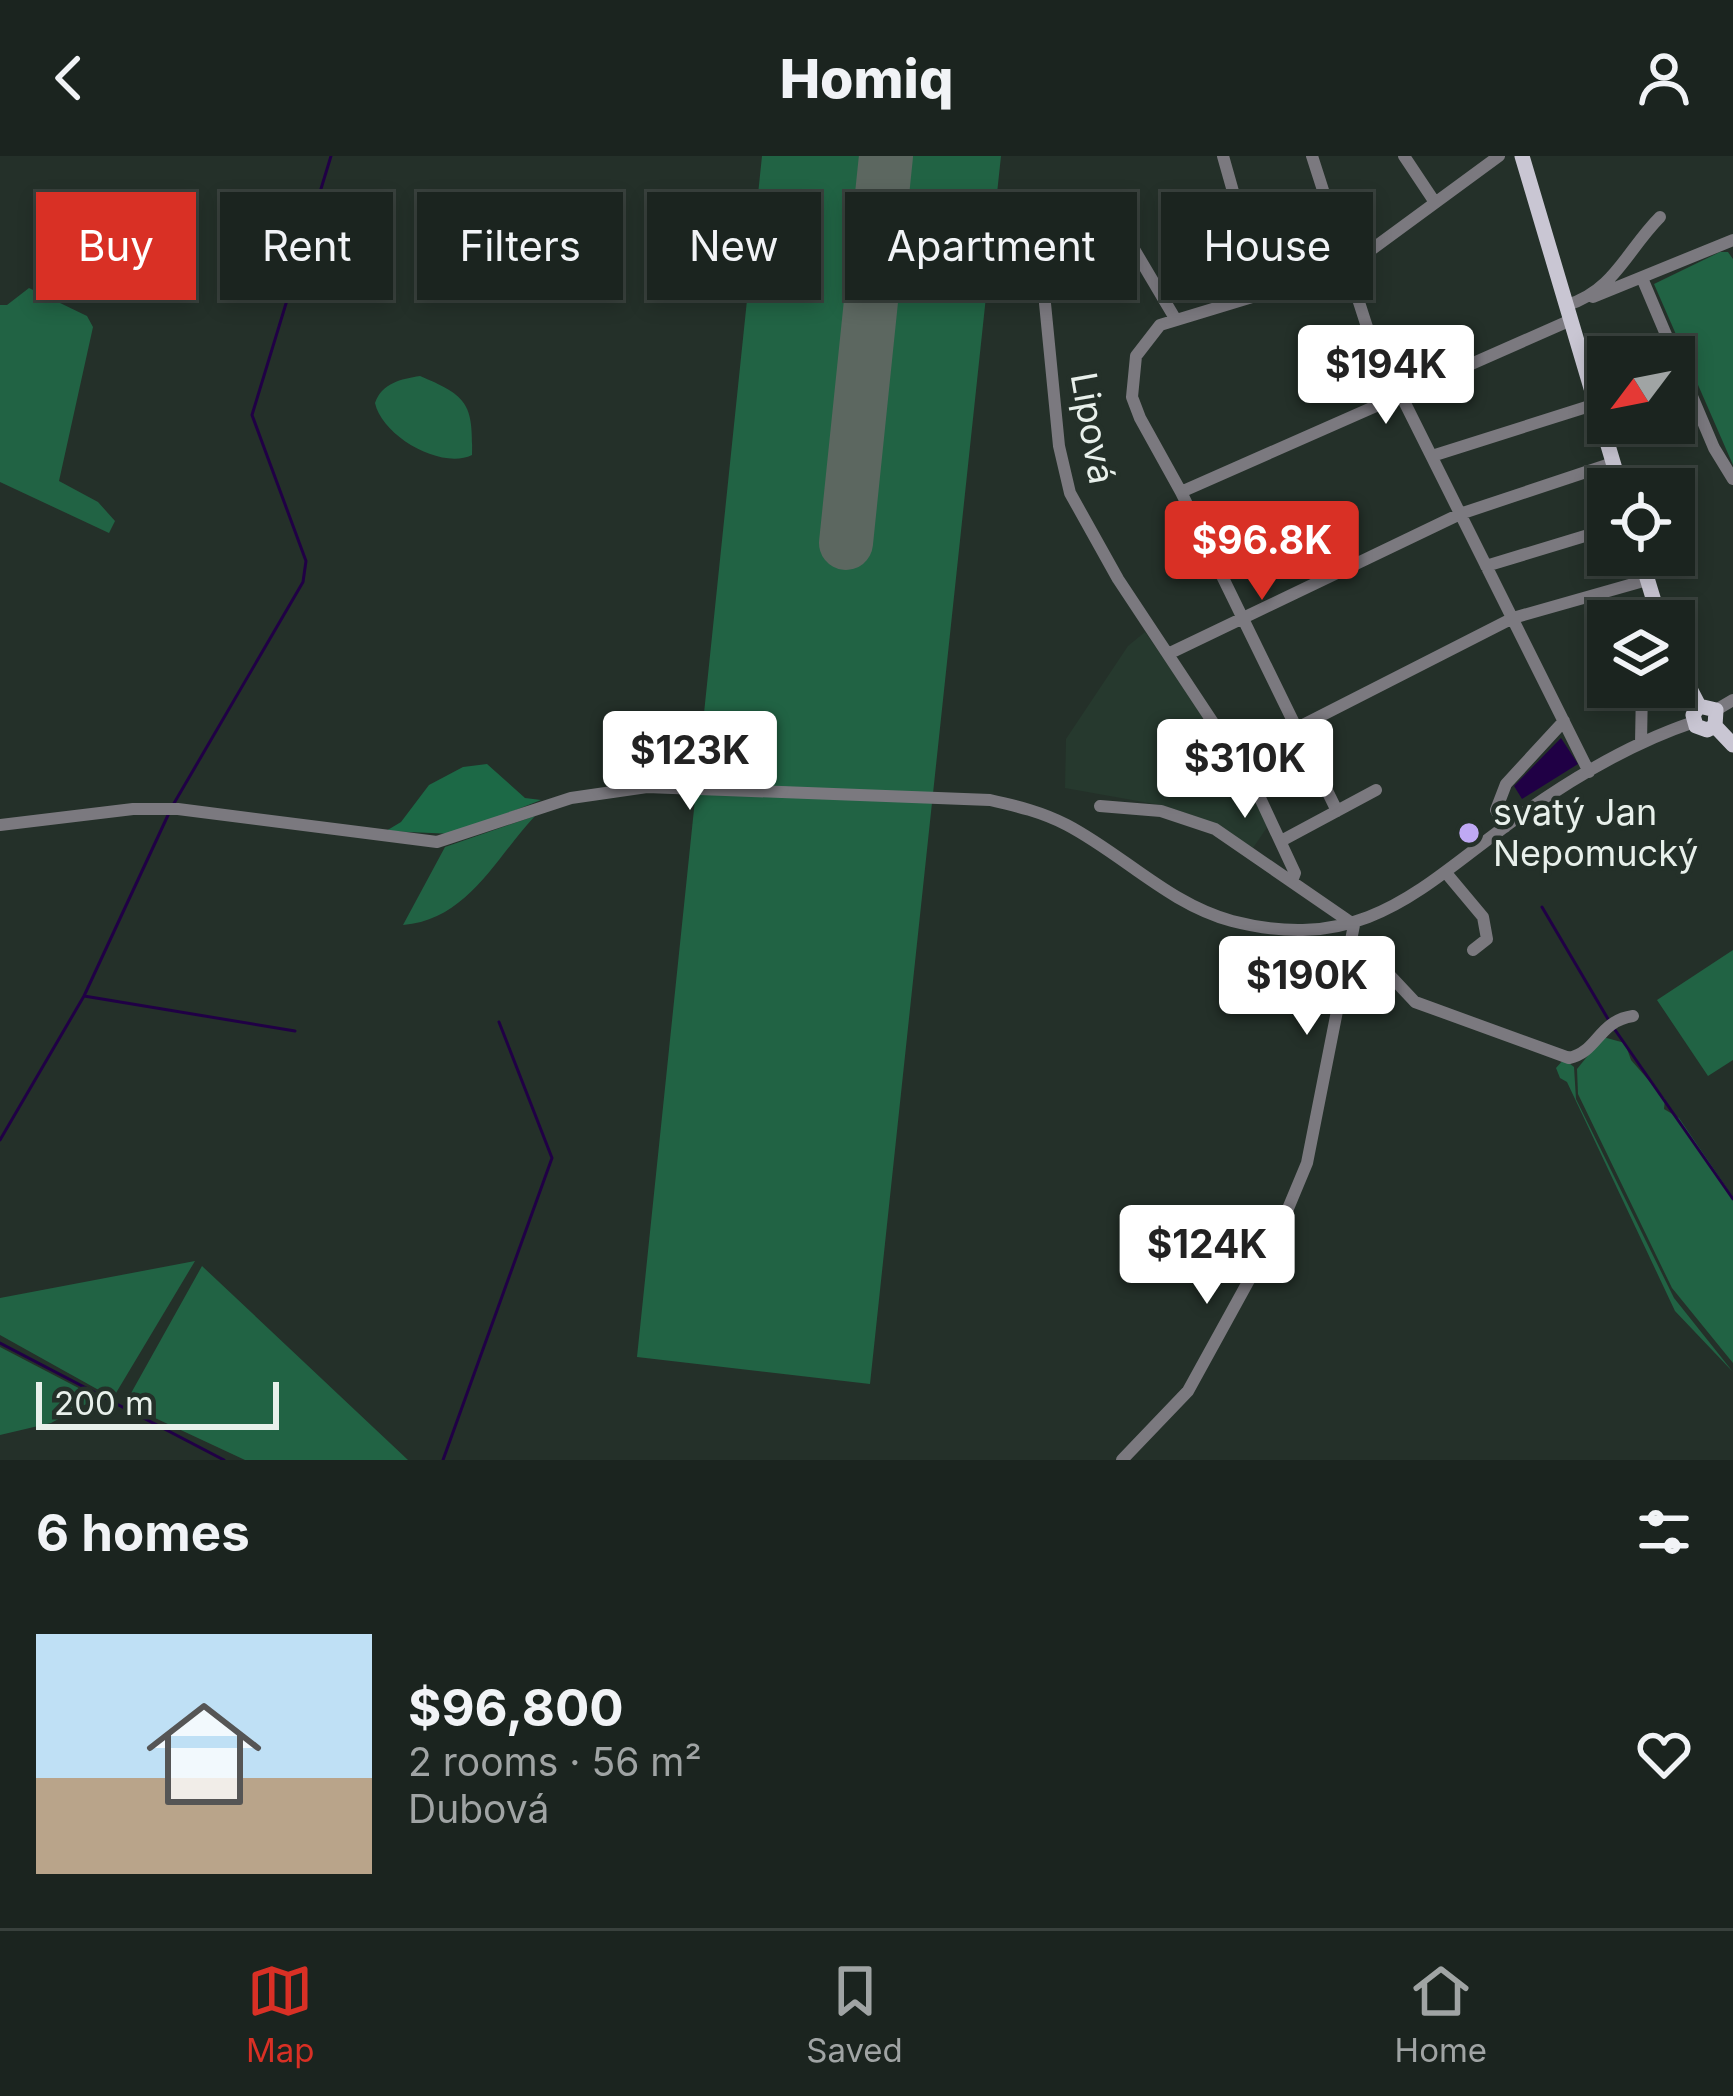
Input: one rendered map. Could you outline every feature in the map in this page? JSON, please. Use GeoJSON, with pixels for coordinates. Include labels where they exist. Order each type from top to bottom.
{"type":"FeatureCollection","features":[{"type":"Feature","properties":{"kind":"main road"},"geometry":{"type":"LineString","coordinates":[[1522,156],[1587,373]]}},
{"type":"Feature","properties":{"kind":"main road"},"geometry":{"type":"LineString","coordinates":[[1608,444],[1615,468]]}},
{"type":"Feature","properties":{"kind":"main road"},"geometry":{"type":"LineString","coordinates":[[1646,576],[1653,600]]}},
{"type":"Feature","properties":{"kind":"main road"},"geometry":{"type":"LineString","coordinates":[[1694,708],[1696,714],[1706,704],[1733,745]]}},
{"type":"Feature","properties":{"kind":"street"},"geometry":{"type":"LineString","coordinates":[[1223,156],[1233,192]]}},
{"type":"Feature","properties":{"kind":"street"},"geometry":{"type":"LineString","coordinates":[[1312,156],[1323,192]]}},
{"type":"Feature","properties":{"kind":"street"},"geometry":{"type":"LineString","coordinates":[[1404,156],[1434,201]]}},
{"type":"Feature","properties":{"kind":"street"},"geometry":{"type":"LineString","coordinates":[[1373,248],[1499,156]]}},
{"type":"Feature","properties":{"kind":"street"},"geometry":{"type":"LineString","coordinates":[[1593,297],[1660,217]]}},
{"type":"Feature","properties":{"kind":"street"},"geometry":{"type":"LineString","coordinates":[[1181,492],[1401,394],[1593,297],[1733,241]]}},
{"type":"Feature","properties":{"kind":"street"},"geometry":{"type":"LineString","coordinates":[[1137,254],[1176,320]]}},
{"type":"Feature","properties":{"kind":"street"},"geometry":{"type":"LineString","coordinates":[[1642,278],[1714,448],[1733,479]]}},
{"type":"Feature","properties":{"kind":"street","name":"Lipová"},"geometry":{"type":"LineString","coordinates":[[1045,300],[1059,446],[1070,493],[1238,758],[1281,841],[1295,873],[1292,881]]}},
{"type":"Feature","properties":{"kind":"street"},"geometry":{"type":"LineString","coordinates":[[1242,300],[1176,320],[1148,334],[1131,375],[1140,418],[1337,812]]}},
{"type":"Feature","properties":{"kind":"street"},"geometry":{"type":"LineString","coordinates":[[1356,300],[1589,772]]}},
{"type":"Feature","properties":{"kind":"street"},"geometry":{"type":"LineString","coordinates":[[1432,456],[1587,407]]}},
{"type":"Feature","properties":{"kind":"street"},"geometry":{"type":"LineString","coordinates":[[1168,654],[1460,514],[1613,463]]}},
{"type":"Feature","properties":{"kind":"street"},"geometry":{"type":"LineString","coordinates":[[1486,566],[1587,535]]}},
{"type":"Feature","properties":{"kind":"street"},"geometry":{"type":"LineString","coordinates":[[1238,758],[1513,618],[1647,580]]}},
{"type":"Feature","properties":{"kind":"street"},"geometry":{"type":"LineString","coordinates":[[1715,718],[1733,700]]}},
{"type":"Feature","properties":{"kind":"street"},"geometry":{"type":"LineString","coordinates":[[1641,743],[1642,708]]}},
{"type":"Feature","properties":{"kind":"street"},"geometry":{"type":"LineString","coordinates":[[0,825],[133,809],[178,809],[437,842],[571,798],[646,787],[989,800],[1031,809],[1070,826],[1197,908],[1270,928],[1309,930],[1354,925],[1447,874],[1505,827],[1589,772],[1696,714]]}},
{"type":"Feature","properties":{"kind":"street"},"geometry":{"type":"LineString","coordinates":[[1505,827],[1496,810],[1506,784],[1564,721]]}},
{"type":"Feature","properties":{"kind":"street"},"geometry":{"type":"LineString","coordinates":[[1281,841],[1376,790]]}},
{"type":"Feature","properties":{"kind":"street"},"geometry":{"type":"LineString","coordinates":[[1100,806],[1161,811],[1215,830],[1354,925]]}},
{"type":"Feature","properties":{"kind":"street"},"geometry":{"type":"LineString","coordinates":[[1447,874],[1487,927],[1487,938],[1473,950]]}},
{"type":"Feature","properties":{"kind":"street"},"geometry":{"type":"LineString","coordinates":[[1309,930],[1321,917],[1322,901]]}},
{"type":"Feature","properties":{"kind":"street"},"geometry":{"type":"LineString","coordinates":[[1122,1460],[1188,1391],[1287,1211],[1307,1163],[1354,925]]}},
{"type":"Feature","properties":{"kind":"street"},"geometry":{"type":"LineString","coordinates":[[1349,945],[1368,952],[1415,1002],[1569,1058],[1584,1052],[1607,1024],[1634,1016]]}},
{"type":"Feature","properties":{"kind":"shaded area"},"geometry":{"type":"Polygon","coordinates":[[[1145,632],[1230,752],[1270,823],[1253,848],[1160,805],[1065,788],[1066,739],[1128,646],[1145,632]]]}},
{"type":"Feature","properties":{"kind":"shaded area"},"geometry":{"type":"Polygon","coordinates":[[[1561,738],[1578,764],[1522,799],[1514,786],[1561,738]]]}},
{"type":"Feature","properties":{"kind":"green space"},"geometry":{"type":"Polygon","coordinates":[[[762,156],[1001,156],[997,192],[845,192],[845,300],[986,300],[870,1384],[637,1357],[747,300],[821,300],[821,192],[758,192],[762,156]]]}},
{"type":"Feature","properties":{"kind":"green space"},"geometry":{"type":"Polygon","coordinates":[[[1720,252],[1728,252],[1733,259],[1733,465],[1695,378],[1695,336],[1677,336],[1654,284],[1720,252]]]}},
{"type":"Feature","properties":{"kind":"green space"},"geometry":{"type":"Polygon","coordinates":[[[29,288],[36,291],[36,300],[54,300],[87,316],[93,327],[59,481],[98,502],[115,521],[109,533],[0,482],[0,305],[29,288]]]}},
{"type":"Feature","properties":{"kind":"green space"},"geometry":{"type":"Polygon","coordinates":[[[420,376],[449,390],[464,404],[471,424],[472,455],[445,458],[430,454],[401,438],[380,415],[375,403],[387,386],[420,376]]]}},
{"type":"Feature","properties":{"kind":"green space"},"geometry":{"type":"Polygon","coordinates":[[[487,764],[525,798],[541,800],[454,834],[386,831],[401,822],[429,785],[463,767],[487,764]]]}},
{"type":"Feature","properties":{"kind":"green space"},"geometry":{"type":"Polygon","coordinates":[[[535,816],[463,899],[426,921],[403,925],[445,847],[535,816]]]}},
{"type":"Feature","properties":{"kind":"green space"},"geometry":{"type":"Polygon","coordinates":[[[1733,950],[1733,1060],[1708,1076],[1657,1000],[1733,950]]]}},
{"type":"Feature","properties":{"kind":"green space"},"geometry":{"type":"Polygon","coordinates":[[[1603,1037],[1625,1043],[1631,1060],[1665,1099],[1664,1109],[1679,1118],[1733,1197],[1733,1363],[1672,1288],[1578,1094],[1577,1069],[1603,1037]]]}},
{"type":"Feature","properties":{"kind":"green space"},"geometry":{"type":"Polygon","coordinates":[[[1564,1059],[1574,1067],[1576,1099],[1674,1298],[1733,1372],[1675,1311],[1567,1082],[1560,1078],[1556,1068],[1564,1059]]]}},
{"type":"Feature","properties":{"kind":"green space"},"geometry":{"type":"Polygon","coordinates":[[[195,1261],[113,1398],[0,1335],[0,1298],[195,1261]]]}},
{"type":"Feature","properties":{"kind":"green space"},"geometry":{"type":"Polygon","coordinates":[[[202,1266],[408,1460],[245,1460],[125,1404],[202,1266]]]}},
{"type":"Feature","properties":{"kind":"green space"},"geometry":{"type":"Polygon","coordinates":[[[0,1347],[92,1395],[92,1401],[51,1423],[0,1435],[0,1347]]]}},
{"type":"Feature","properties":{"kind":"waterway"},"geometry":{"type":"LineString","coordinates":[[173,805],[303,582],[306,561],[252,415],[331,156]]}},
{"type":"Feature","properties":{"kind":"waterway"},"geometry":{"type":"LineString","coordinates":[[0,1140],[84,996],[169,813]]}},
{"type":"Feature","properties":{"kind":"waterway"},"geometry":{"type":"LineString","coordinates":[[1542,907],[1608,1019]]}},
{"type":"Feature","properties":{"kind":"waterway"},"geometry":{"type":"LineString","coordinates":[[84,996],[295,1031]]}},
{"type":"Feature","properties":{"kind":"waterway"},"geometry":{"type":"LineString","coordinates":[[443,1460],[552,1158],[499,1022]]}},
{"type":"Feature","properties":{"kind":"waterway"},"geometry":{"type":"LineString","coordinates":[[1613,1027],[1733,1199]]}},
{"type":"Feature","properties":{"kind":"waterway"},"geometry":{"type":"LineString","coordinates":[[0,1343],[224,1460]]}},
{"type":"Feature","properties":{"kind":"runway"},"geometry":{"type":"LineString","coordinates":[[846,543],[886,156]]}},
{"type":"Feature","properties":{"kind":"place","name":"svatý Jan Nepomucký"},"geometry":{"type":"Point","coordinates":[1469,833]}}]}
